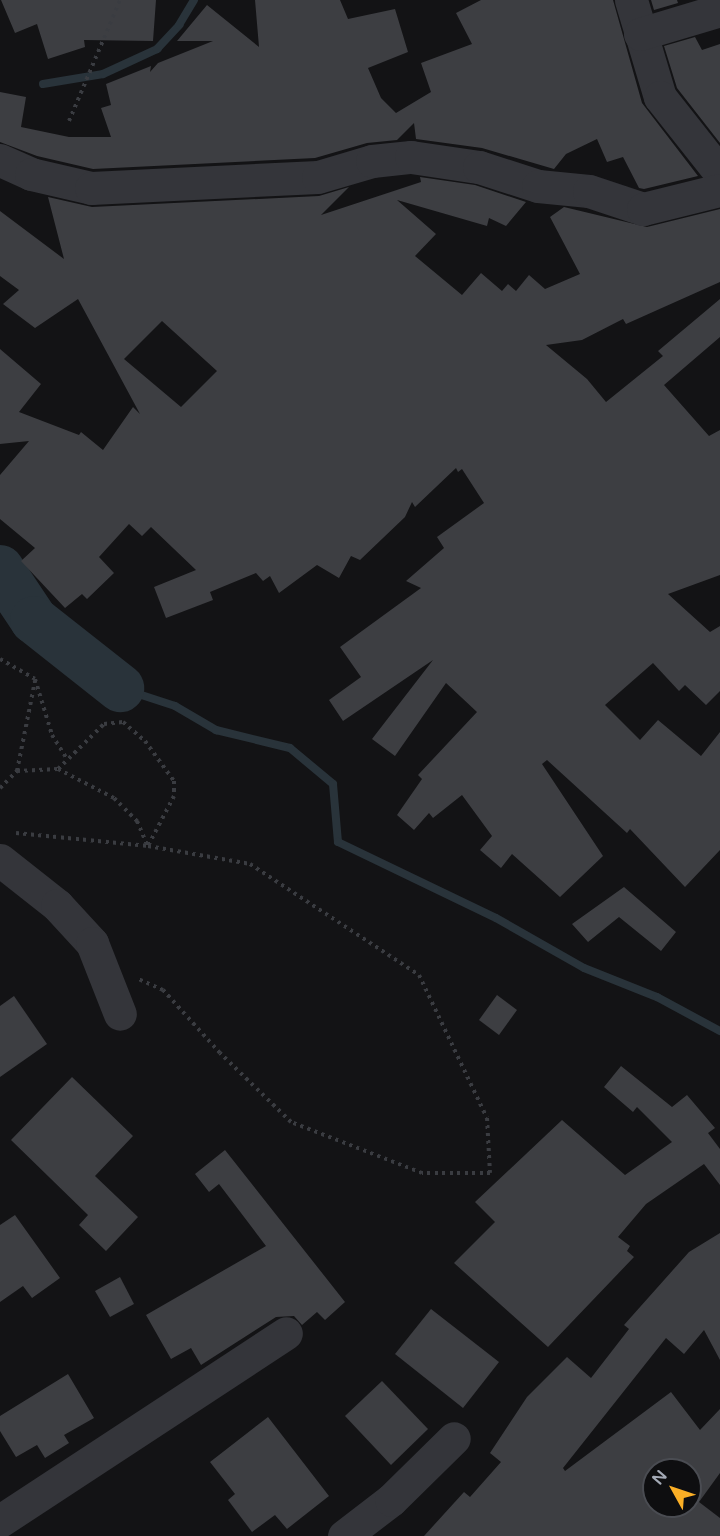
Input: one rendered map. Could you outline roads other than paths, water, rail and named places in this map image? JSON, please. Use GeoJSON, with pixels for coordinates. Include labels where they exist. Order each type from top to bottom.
{"type":"FeatureCollection","features":[{"type":"Feature","properties":{"kind":"street"},"geometry":{"type":"LineString","coordinates":[[631,0],[660,97],[720,174]]}},
{"type":"Feature","properties":{"kind":"street"},"geometry":{"type":"LineString","coordinates":[[640,34],[720,10]]}},
{"type":"Feature","properties":{"kind":"street"},"geometry":{"type":"LineString","coordinates":[[0,160],[31,174],[92,188],[318,177],[372,161],[411,157],[478,166],[538,186],[589,191],[643,209],[720,190]]}},
{"type":"Feature","properties":{"kind":"street"},"geometry":{"type":"LineString","coordinates":[[6,846],[92,943],[120,1014]]}},
{"type":"Feature","properties":{"kind":"street"},"geometry":{"type":"LineString","coordinates":[[0,1521],[286,1333]]}},
{"type":"Feature","properties":{"kind":"street"},"geometry":{"type":"LineString","coordinates":[[344,1536],[392,1500],[454,1438]]}},
{"type":"Feature","properties":{"kind":"waterway"},"geometry":{"type":"LineString","coordinates":[[43,84],[103,74],[157,49],[179,25],[194,0]]}},
{"type":"Feature","properties":{"kind":"waterway"},"geometry":{"type":"LineString","coordinates":[[0,569],[34,620],[120,688]]}},
{"type":"Feature","properties":{"kind":"waterway"},"geometry":{"type":"LineString","coordinates":[[120,688],[175,706],[216,730],[290,748],[333,784],[338,842],[496,918],[584,968],[657,997],[720,1031]]}}]}
